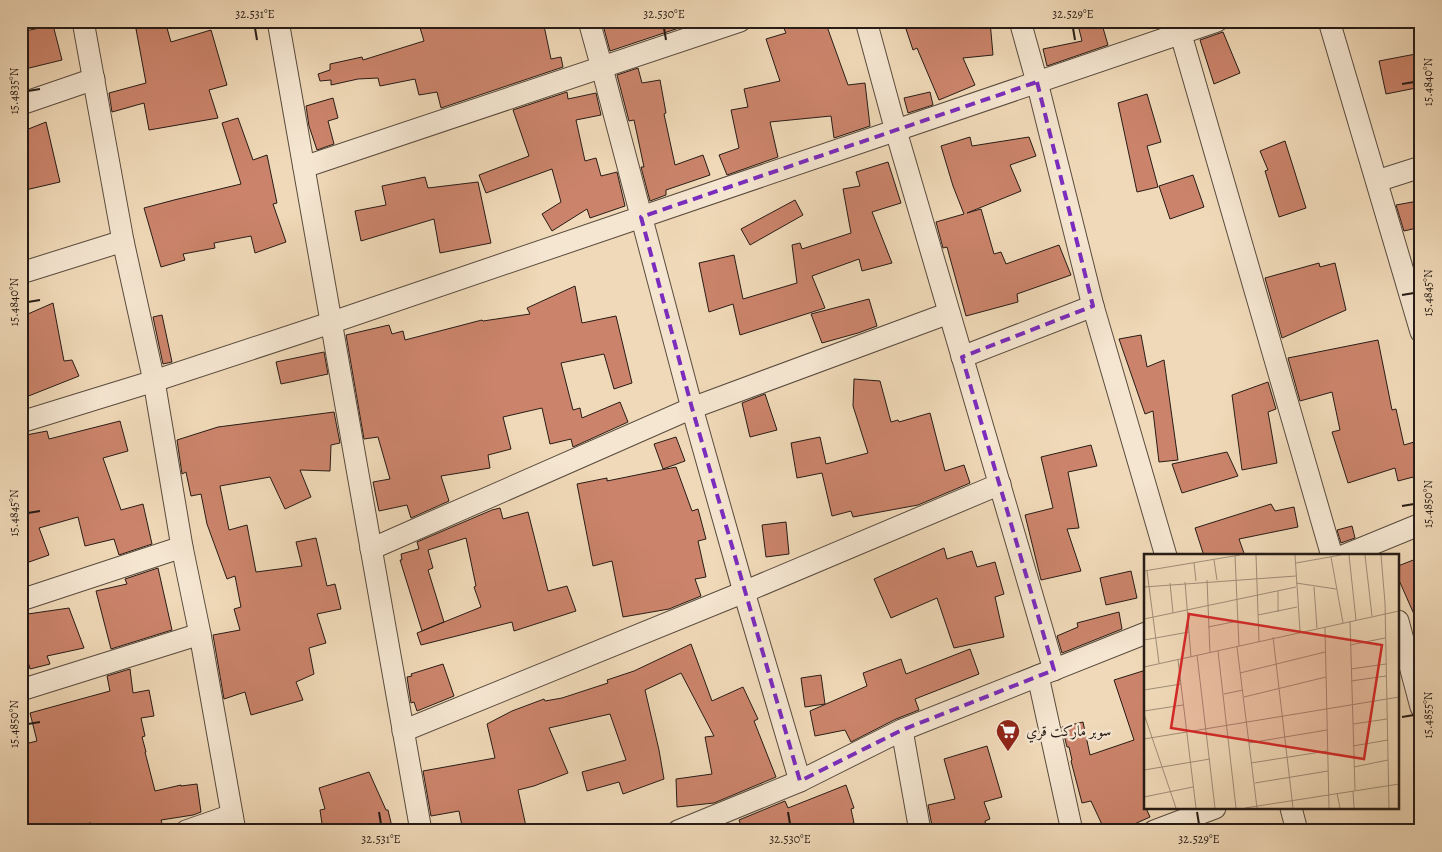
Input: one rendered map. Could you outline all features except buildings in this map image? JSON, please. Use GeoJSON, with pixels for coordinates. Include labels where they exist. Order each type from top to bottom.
{"type":"FeatureCollection","features":[{"type":"Feature","properties":{"kind":"street"},"geometry":{"type":"LineString","coordinates":[[82,21],[123,241],[154,380],[182,547],[200,634],[233,823],[186,831]]}},
{"type":"Feature","properties":{"kind":"street"},"geometry":{"type":"LineString","coordinates":[[278,21],[421,831]]}},
{"type":"Feature","properties":{"kind":"street"},"geometry":{"type":"LineString","coordinates":[[589,21],[692,408],[800,781]]}},
{"type":"Feature","properties":{"kind":"street"},"geometry":{"type":"LineString","coordinates":[[304,167],[740,21]]}},
{"type":"Feature","properties":{"kind":"street"},"geometry":{"type":"LineString","coordinates":[[866,21],[896,131],[1000,484],[1046,673],[1072,831]]}},
{"type":"Feature","properties":{"kind":"street"},"geometry":{"type":"LineString","coordinates":[[1020,21],[1093,306],[1165,554]]}},
{"type":"Feature","properties":{"kind":"street"},"geometry":{"type":"LineString","coordinates":[[21,422],[330,323],[896,131],[1037,82],[1179,28],[1217,21]]}},
{"type":"Feature","properties":{"kind":"street"},"geometry":{"type":"LineString","coordinates":[[1329,21],[1420,330]]}},
{"type":"Feature","properties":{"kind":"street"},"geometry":{"type":"LineString","coordinates":[[1179,28],[1331,554]]}},
{"type":"Feature","properties":{"kind":"street"},"geometry":{"type":"LineString","coordinates":[[21,104],[94,78]]}},
{"type":"Feature","properties":{"kind":"street"},"geometry":{"type":"LineString","coordinates":[[1377,181],[1421,167]]}},
{"type":"Feature","properties":{"kind":"street"},"geometry":{"type":"LineString","coordinates":[[21,273],[123,241]]}},
{"type":"Feature","properties":{"kind":"street"},"geometry":{"type":"LineString","coordinates":[[962,357],[1093,306]]}},
{"type":"Feature","properties":{"kind":"street"},"geometry":{"type":"LineString","coordinates":[[371,548],[692,408],[949,313]]}},
{"type":"Feature","properties":{"kind":"street"},"geometry":{"type":"LineString","coordinates":[[403,731],[744,592],[1000,484]]}},
{"type":"Feature","properties":{"kind":"street"},"geometry":{"type":"LineString","coordinates":[[1353,554],[1379,549],[1421,524]]}},
{"type":"Feature","properties":{"kind":"street"},"geometry":{"type":"LineString","coordinates":[[21,600],[182,547]]}},
{"type":"Feature","properties":{"kind":"street"},"geometry":{"type":"LineString","coordinates":[[1400,628],[1421,707]]}},
{"type":"Feature","properties":{"kind":"street"},"geometry":{"type":"LineString","coordinates":[[21,690],[200,634]]}},
{"type":"Feature","properties":{"kind":"street"},"geometry":{"type":"LineString","coordinates":[[678,831],[800,781],[902,730],[1144,634]]}},
{"type":"Feature","properties":{"kind":"street"},"geometry":{"type":"LineString","coordinates":[[902,730],[920,831]]}},
{"type":"Feature","properties":{"kind":"street"},"geometry":{"type":"LineString","coordinates":[[1154,831],[1210,810]]}},
{"type":"Feature","properties":{"kind":"street"},"geometry":{"type":"LineString","coordinates":[[1292,810],[1297,831]]}},
{"type":"Feature","properties":{"kind":"highlighted area"},"geometry":{"type":"Polygon","coordinates":[[[1037,82],[1093,306],[962,357],[1054,670],[902,730],[800,781],[692,408],[641,217],[1037,82]]]}},
{"type":"Feature","properties":{"kind":"place","name":"سوبر ماركت قري"},"geometry":{"type":"Point","coordinates":[1008,752]}}]}
